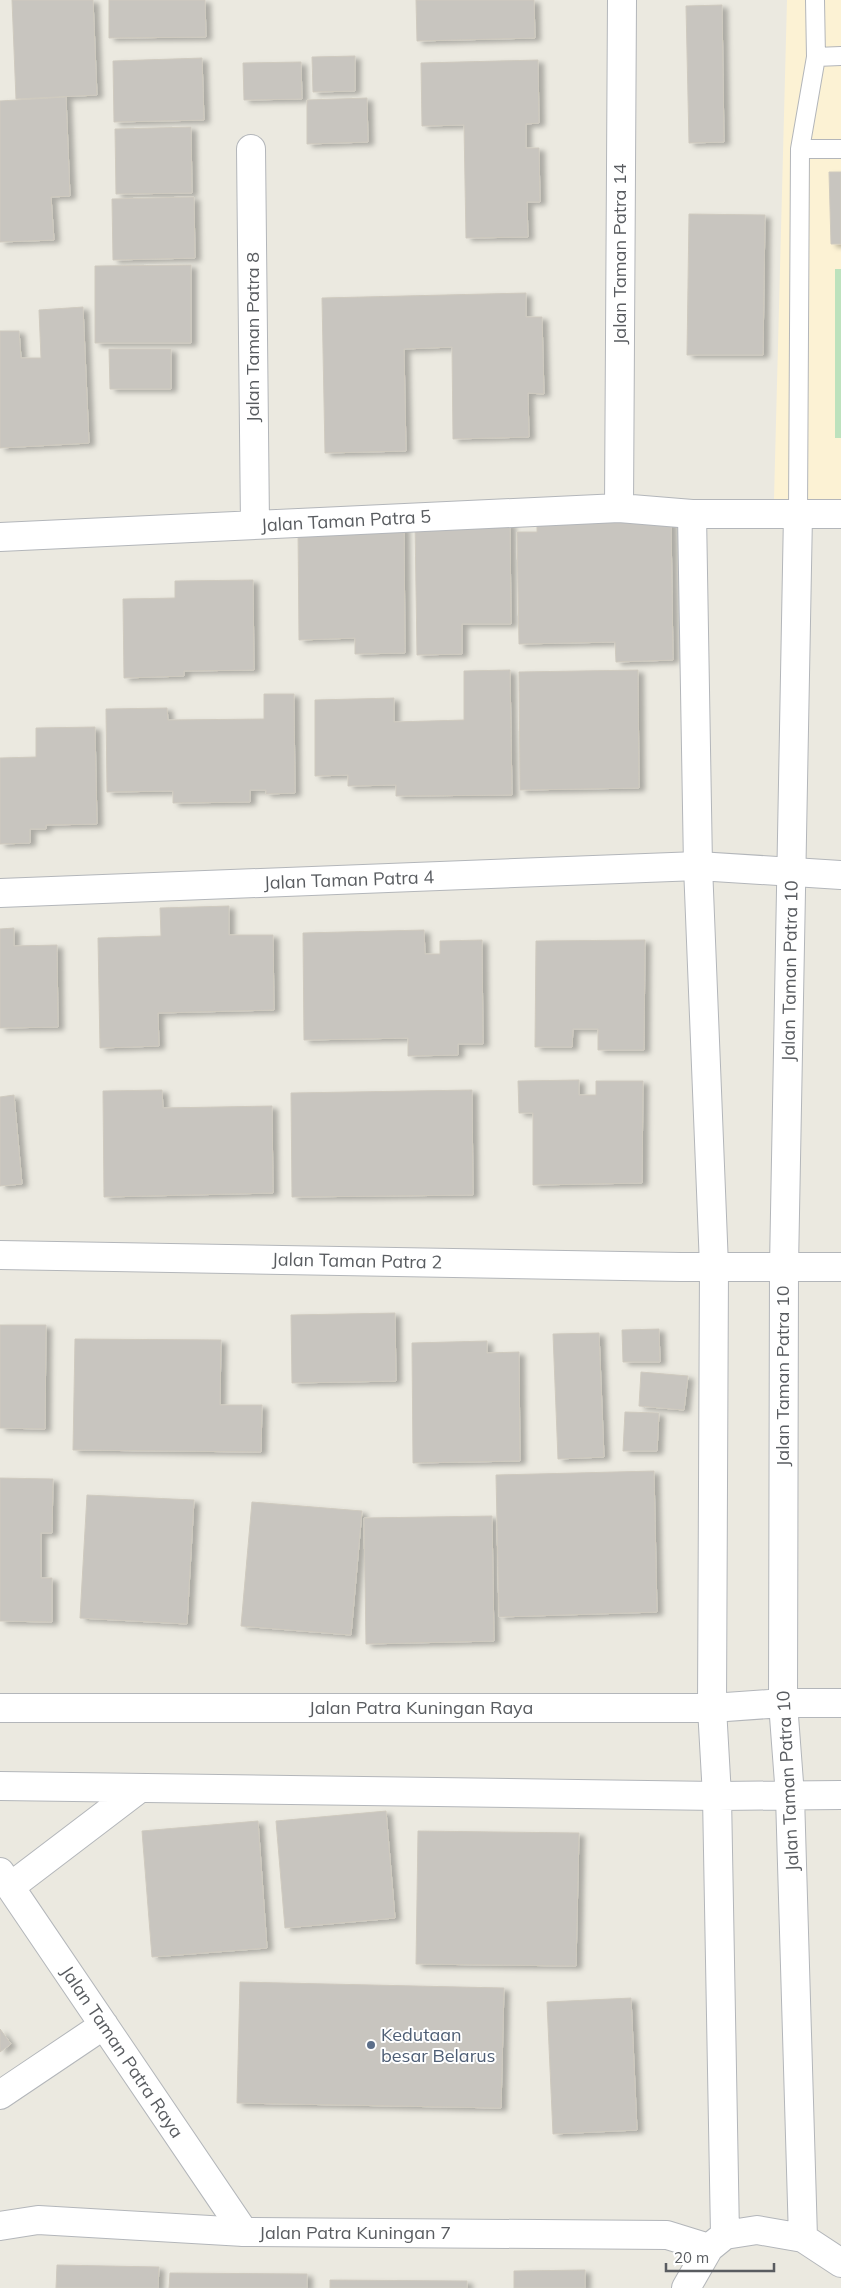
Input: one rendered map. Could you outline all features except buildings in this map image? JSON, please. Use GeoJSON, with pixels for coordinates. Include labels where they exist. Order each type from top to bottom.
{"type":"FeatureCollection","features":[{"type":"Feature","properties":{"kind":"street","name":"Jalan Taman Patra 14"},"geometry":{"type":"LineString","coordinates":[[619,508],[622,0]]}},
{"type":"Feature","properties":{"kind":"street","name":"Jalan Taman Patra 8"},"geometry":{"type":"LineString","coordinates":[[251,149],[255,525]]}},
{"type":"Feature","properties":{"kind":"street","name":"Jalan Taman Patra 5"},"geometry":{"type":"LineString","coordinates":[[0,537],[619,508],[692,514],[841,514]]}},
{"type":"Feature","properties":{"kind":"street"},"geometry":{"type":"LineString","coordinates":[[686,2288],[717,2242],[717,1796],[712,1708],[714,1266],[698,866],[692,514]]}},
{"type":"Feature","properties":{"kind":"street","name":"Jalan Taman Patra 10"},"geometry":{"type":"LineString","coordinates":[[798,514],[784,1268],[783,1703],[790,1796],[803,2238]]}},
{"type":"Feature","properties":{"kind":"street","name":"Jalan Taman Patra 4"},"geometry":{"type":"LineString","coordinates":[[0,893],[698,866],[841,875]]}},
{"type":"Feature","properties":{"kind":"street","name":"Jalan Taman Patra 2"},"geometry":{"type":"LineString","coordinates":[[0,1255],[681,1267],[841,1267]]}},
{"type":"Feature","properties":{"kind":"street","name":"Jalan Patra Kuningan Raya"},"geometry":{"type":"LineString","coordinates":[[0,1708],[712,1708],[783,1703],[841,1703]]}},
{"type":"Feature","properties":{"kind":"street"},"geometry":{"type":"LineString","coordinates":[[0,1786],[717,1796],[841,1795]]}},
{"type":"Feature","properties":{"kind":"street"},"geometry":{"type":"LineString","coordinates":[[5,1879],[140,1788]]}},
{"type":"Feature","properties":{"kind":"street","name":"Jalan Taman Patra Raya"},"geometry":{"type":"LineString","coordinates":[[5,1879],[244,2232]]}},
{"type":"Feature","properties":{"kind":"street"},"geometry":{"type":"LineString","coordinates":[[0,2095],[104,2025]]}},
{"type":"Feature","properties":{"kind":"street","name":"Jalan Patra Kuningan 7"},"geometry":{"type":"LineString","coordinates":[[0,2226],[38,2220],[244,2232],[666,2235],[717,2242]]}},
{"type":"Feature","properties":{"kind":"street"},"geometry":{"type":"LineString","coordinates":[[717,2242],[757,2230],[803,2238],[841,2263]]}},
{"type":"Feature","properties":{"kind":"lane"},"geometry":{"type":"LineString","coordinates":[[798,514],[800,149],[816,56],[815,0]]}},
{"type":"Feature","properties":{"kind":"lane"},"geometry":{"type":"LineString","coordinates":[[816,56],[841,56]]}},
{"type":"Feature","properties":{"kind":"lane"},"geometry":{"type":"LineString","coordinates":[[800,149],[841,149]]}},
{"type":"Feature","properties":{"kind":"shaded area"},"geometry":{"type":"Polygon","coordinates":[[[787,0],[841,0],[841,499],[774,499],[787,0]]]}},
{"type":"Feature","properties":{"kind":"green space"},"geometry":{"type":"Polygon","coordinates":[[[835,269],[841,269],[841,438],[835,438],[835,269]]]}},
{"type":"Feature","properties":{"kind":"place","name":"Kedutaan besar Belarus"},"geometry":{"type":"Point","coordinates":[371,2045]}}]}
